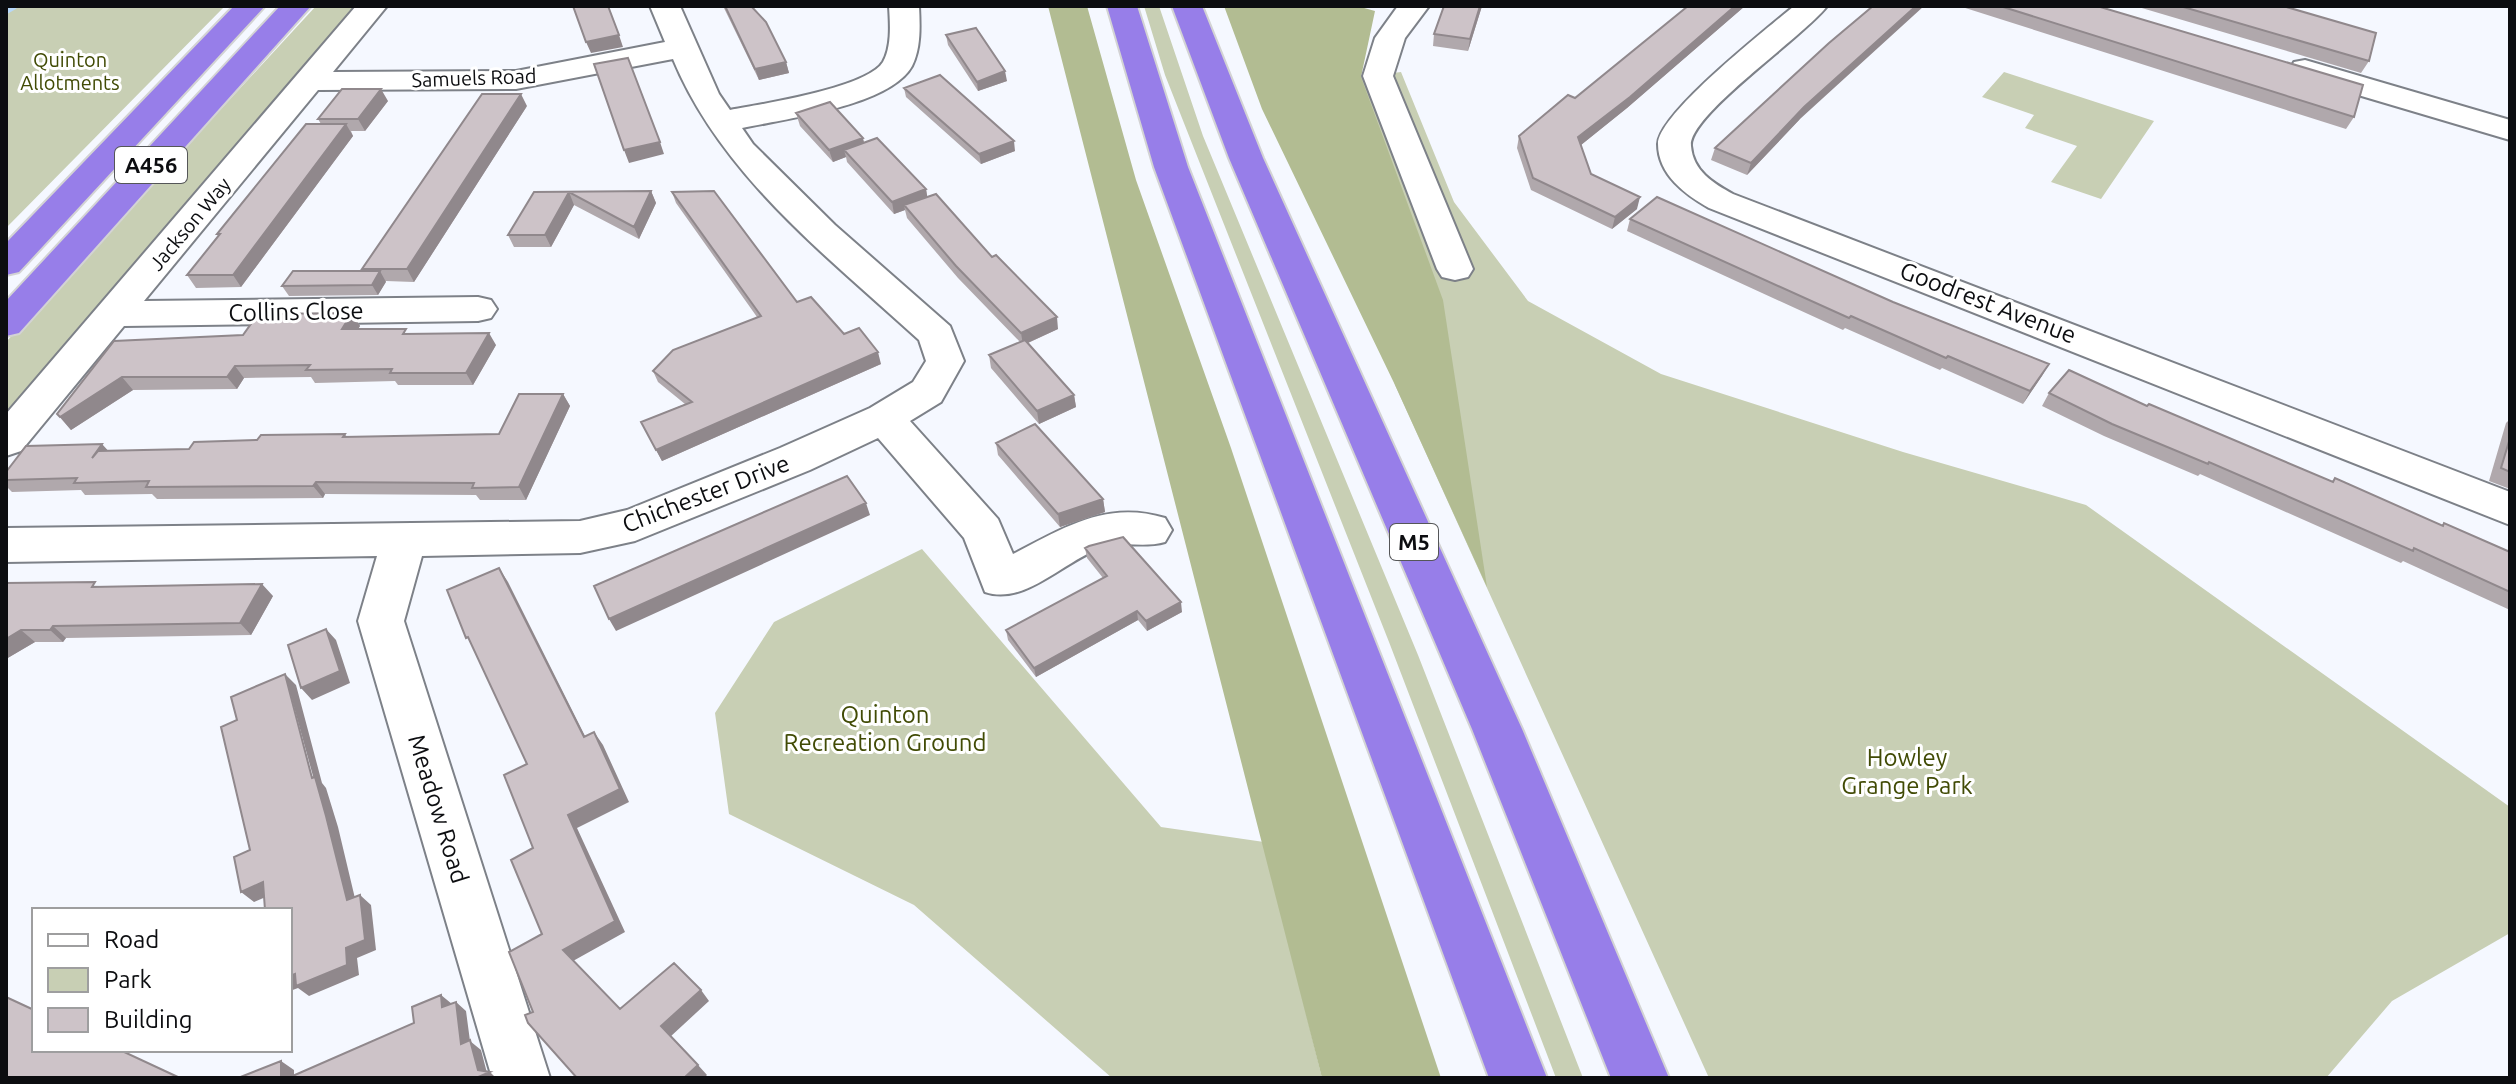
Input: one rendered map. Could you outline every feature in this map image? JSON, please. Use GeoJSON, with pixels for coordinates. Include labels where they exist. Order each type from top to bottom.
{"type":"FeatureCollection","features":[{"type":"Feature","properties":{"kind":"highway","name":"A456"},"geometry":{"type":"LineString","coordinates":[[6,264],[250,6]]}},
{"type":"Feature","properties":{"kind":"highway","name":"A456"},"geometry":{"type":"LineString","coordinates":[[6,324],[296,6]]}},
{"type":"Feature","properties":{"kind":"highway"},"geometry":{"type":"LineString","coordinates":[[1122,6],[1171,167],[1518,1078]]}},
{"type":"Feature","properties":{"kind":"highway","name":"M5"},"geometry":{"type":"LineString","coordinates":[[1187,6],[1246,158],[1497,729],[1640,1078]]}},
{"type":"Feature","properties":{"kind":"street","name":"Jackson Way"},"geometry":{"type":"LineString","coordinates":[[6,441],[372,6]]}},
{"type":"Feature","properties":{"kind":"street","name":"Chichester Drive"},"geometry":{"type":"LineString","coordinates":[[6,545],[580,537],[635,525],[795,459],[884,418],[927,392],[945,361],[936,335],[793,205],[741,151],[720,122],[681,48],[665,6]]}},
{"type":"Feature","properties":{"kind":"street"},"geometry":{"type":"LineString","coordinates":[[720,122],[853,92],[879,83],[895,69],[905,39],[904,6]]}},
{"type":"Feature","properties":{"kind":"street"},"geometry":{"type":"LineString","coordinates":[[1414,6],[1398,22],[1382,52],[1378,76],[1455,269]]}},
{"type":"Feature","properties":{"kind":"street","name":"Goodrest Avenue"},"geometry":{"type":"LineString","coordinates":[[1812,6],[1727,79],[1677,131],[1674,146],[1693,185],[1721,201],[2006,309],[2510,509]]}},
{"type":"Feature","properties":{"kind":"street","name":"Samuels Road"},"geometry":{"type":"LineString","coordinates":[[312,81],[516,80],[681,48]]}},
{"type":"Feature","properties":{"kind":"street"},"geometry":{"type":"LineString","coordinates":[[2273,60],[2510,130]]}},
{"type":"Feature","properties":{"kind":"street","name":"Collins Close"},"geometry":{"type":"LineString","coordinates":[[114,314],[478,309]]}},
{"type":"Feature","properties":{"kind":"street"},"geometry":{"type":"LineString","coordinates":[[884,418],[983,531],[1001,580],[1099,530],[1150,530]]}},
{"type":"Feature","properties":{"kind":"street","name":"Meadow Road"},"geometry":{"type":"LineString","coordinates":[[404,540],[381,621],[521,1078]]}},
{"type":"Feature","properties":{"kind":"green space","name":"Quinton Allotments"},"geometry":{"type":"Polygon","coordinates":[[[6,6],[225,6],[6,228],[6,6]]]}},
{"type":"Feature","properties":{"kind":"green space"},"geometry":{"type":"Polygon","coordinates":[[[316,6],[358,6],[6,415],[6,342],[316,6]]]}},
{"type":"Feature","properties":{"kind":"green space"},"geometry":{"type":"Polygon","coordinates":[[[1048,6],[1087,6],[1136,180],[1231,448],[1441,1078],[1322,1078],[1048,6]]]}},
{"type":"Feature","properties":{"kind":"green space"},"geometry":{"type":"Polygon","coordinates":[[[1144,6],[1159,6],[1203,136],[1418,655],[1583,1078],[1556,1078],[1389,642],[1165,75],[1144,6]]]}},
{"type":"Feature","properties":{"kind":"green space"},"geometry":{"type":"Polygon","coordinates":[[[1224,6],[1357,6],[1375,11],[1361,77],[1443,300],[1487,587],[1395,385],[1262,109],[1224,6]]]}},
{"type":"Feature","properties":{"kind":"green space","name":"Howley Grange Park"},"geometry":{"type":"Polygon","coordinates":[[[1401,72],[1454,202],[1528,301],[1661,374],[1903,452],[2086,505],[2510,807],[2510,933],[2392,1001],[2326,1078],[1709,1078],[1395,385],[1329,81],[1401,72]]]}},
{"type":"Feature","properties":{"kind":"green space"},"geometry":{"type":"Polygon","coordinates":[[[2004,72],[2154,121],[2101,199],[2051,182],[2077,146],[2025,128],[2034,115],[1982,97],[2004,72]]]}},
{"type":"Feature","properties":{"kind":"green space","name":"Quinton Recreation Ground"},"geometry":{"type":"Polygon","coordinates":[[[922,549],[1161,827],[1264,842],[1322,1078],[1112,1078],[914,905],[729,814],[715,713],[774,622],[922,549]]]}},
{"type":"Feature","properties":{"kind":"building"},"geometry":{"type":"Polygon","coordinates":[[[573,6],[608,6],[619,35],[586,42],[573,6]]]}},
{"type":"Feature","properties":{"kind":"building"},"geometry":{"type":"Polygon","coordinates":[[[725,6],[751,6],[766,22],[786,62],[755,69],[725,6]]]}},
{"type":"Feature","properties":{"kind":"building"},"geometry":{"type":"Polygon","coordinates":[[[1444,6],[1480,6],[1470,39],[1434,34],[1444,6]]]}},
{"type":"Feature","properties":{"kind":"building"},"geometry":{"type":"Polygon","coordinates":[[[1688,6],[1735,6],[1630,97],[1578,137],[1591,174],[1640,197],[1615,217],[1533,178],[1519,136],[1568,95],[1575,98],[1688,6]]]}},
{"type":"Feature","properties":{"kind":"building"},"geometry":{"type":"Polygon","coordinates":[[[1873,6],[1916,6],[1804,107],[1751,163],[1715,148],[1829,43],[1873,6]]]}},
{"type":"Feature","properties":{"kind":"building"},"geometry":{"type":"Polygon","coordinates":[[[2000,6],[2097,6],[2363,85],[2354,117],[2000,6]]]}},
{"type":"Feature","properties":{"kind":"building"},"geometry":{"type":"Polygon","coordinates":[[[2180,6],[2283,6],[2376,33],[2369,61],[2180,6]]]}},
{"type":"Feature","properties":{"kind":"building"},"geometry":{"type":"Polygon","coordinates":[[[976,28],[1005,71],[977,82],[946,35],[976,28]]]}},
{"type":"Feature","properties":{"kind":"building"},"geometry":{"type":"Polygon","coordinates":[[[628,58],[660,142],[624,150],[594,64],[628,58]]]}},
{"type":"Feature","properties":{"kind":"building"},"geometry":{"type":"Polygon","coordinates":[[[940,75],[1014,141],[979,154],[904,88],[940,75]]]}},
{"type":"Feature","properties":{"kind":"building"},"geometry":{"type":"Polygon","coordinates":[[[342,89],[381,89],[358,119],[318,119],[342,89]]]}},
{"type":"Feature","properties":{"kind":"building"},"geometry":{"type":"Polygon","coordinates":[[[482,94],[521,94],[407,269],[362,269],[482,94]]]}},
{"type":"Feature","properties":{"kind":"building"},"geometry":{"type":"Polygon","coordinates":[[[830,102],[863,138],[829,150],[796,113],[830,102]]]}},
{"type":"Feature","properties":{"kind":"building"},"geometry":{"type":"Polygon","coordinates":[[[306,124],[346,124],[233,275],[187,275],[220,234],[217,234],[306,124]]]}},
{"type":"Feature","properties":{"kind":"building"},"geometry":{"type":"Polygon","coordinates":[[[877,138],[926,189],[892,202],[844,150],[877,138]]]}},
{"type":"Feature","properties":{"kind":"building"},"geometry":{"type":"Polygon","coordinates":[[[651,191],[634,227],[569,192],[545,235],[508,235],[534,192],[651,191]]]}},
{"type":"Feature","properties":{"kind":"building"},"geometry":{"type":"Polygon","coordinates":[[[714,191],[797,302],[811,297],[844,334],[859,328],[878,352],[656,450],[641,422],[692,402],[653,371],[673,350],[761,316],[672,192],[714,191]]]}},
{"type":"Feature","properties":{"kind":"building"},"geometry":{"type":"Polygon","coordinates":[[[936,194],[992,257],[996,255],[1057,317],[1021,333],[956,266],[904,205],[936,194]]]}},
{"type":"Feature","properties":{"kind":"building"},"geometry":{"type":"Polygon","coordinates":[[[1657,197],[1893,302],[2049,364],[2030,391],[1851,316],[1849,318],[1630,219],[1657,197]]]}},
{"type":"Feature","properties":{"kind":"building"},"geometry":{"type":"Polygon","coordinates":[[[293,271],[380,271],[372,285],[282,286],[293,271]]]}},
{"type":"Feature","properties":{"kind":"building"},"geometry":{"type":"Polygon","coordinates":[[[352,313],[342,329],[406,329],[403,334],[489,333],[466,373],[390,373],[392,369],[306,370],[310,365],[235,366],[227,377],[122,377],[60,417],[57,414],[114,341],[243,335],[258,314],[352,313]]]}},
{"type":"Feature","properties":{"kind":"building"},"geometry":{"type":"Polygon","coordinates":[[[1025,340],[1074,395],[1037,411],[989,355],[1025,340]]]}},
{"type":"Feature","properties":{"kind":"building"},"geometry":{"type":"Polygon","coordinates":[[[2069,370],[2147,406],[2149,404],[2333,482],[2335,478],[2510,552],[2510,592],[2414,548],[2413,551],[2209,462],[2112,424],[2049,393],[2069,370]]]}},
{"type":"Feature","properties":{"kind":"building"},"geometry":{"type":"Polygon","coordinates":[[[519,394],[563,394],[519,487],[472,488],[474,483],[316,482],[313,486],[146,487],[149,481],[74,483],[77,478],[6,480],[6,472],[26,446],[102,444],[92,458],[98,451],[189,449],[194,442],[257,440],[261,435],[499,434],[519,394]]]}},
{"type":"Feature","properties":{"kind":"building"},"geometry":{"type":"Polygon","coordinates":[[[1035,424],[1103,499],[1058,514],[996,443],[1035,424]]]}},
{"type":"Feature","properties":{"kind":"building"},"geometry":{"type":"Polygon","coordinates":[[[2510,438],[2510,472],[2501,468],[2510,438]]]}},
{"type":"Feature","properties":{"kind":"building"},"geometry":{"type":"Polygon","coordinates":[[[847,476],[866,503],[609,619],[594,586],[847,476]]]}},
{"type":"Feature","properties":{"kind":"building"},"geometry":{"type":"Polygon","coordinates":[[[1123,537],[1181,602],[1146,621],[1137,611],[1034,668],[1006,630],[1107,576],[1085,548],[1123,537]]]}},
{"type":"Feature","properties":{"kind":"building"},"geometry":{"type":"Polygon","coordinates":[[[499,568],[584,737],[594,732],[620,789],[568,815],[615,921],[563,950],[620,1009],[674,963],[701,990],[661,1026],[698,1065],[684,1078],[577,1078],[528,1023],[525,1015],[533,1012],[509,952],[542,934],[511,860],[533,848],[504,775],[527,764],[466,638],[447,590],[499,568]]]}},
{"type":"Feature","properties":{"kind":"building"},"geometry":{"type":"Polygon","coordinates":[[[95,582],[92,587],[262,584],[240,623],[53,626],[50,630],[21,630],[6,639],[6,583],[95,582]]]}},
{"type":"Feature","properties":{"kind":"building"},"geometry":{"type":"Polygon","coordinates":[[[326,629],[340,671],[301,688],[288,645],[326,629]]]}},
{"type":"Feature","properties":{"kind":"building"},"geometry":{"type":"Polygon","coordinates":[[[285,674],[347,900],[360,895],[365,940],[346,948],[347,965],[296,986],[295,974],[292,975],[292,908],[265,908],[263,882],[241,892],[234,857],[250,850],[221,727],[237,720],[231,697],[285,674]]]}},
{"type":"Feature","properties":{"kind":"building"},"geometry":{"type":"Polygon","coordinates":[[[441,995],[442,1007],[456,1002],[461,1044],[470,1040],[478,1070],[490,1072],[476,1078],[288,1078],[414,1023],[412,1007],[441,995]]]}},
{"type":"Feature","properties":{"kind":"building"},"geometry":{"type":"Polygon","coordinates":[[[6,997],[32,1009],[32,1052],[124,1052],[180,1078],[6,1078],[6,997]]]}},
{"type":"Feature","properties":{"kind":"building"},"geometry":{"type":"Polygon","coordinates":[[[281,1061],[281,1078],[238,1078],[281,1061]]]}},
{"type":"Feature","properties":{"kind":"waterway"},"geometry":{"type":"LineString","coordinates":[[6,10],[13,6]]}}]}
